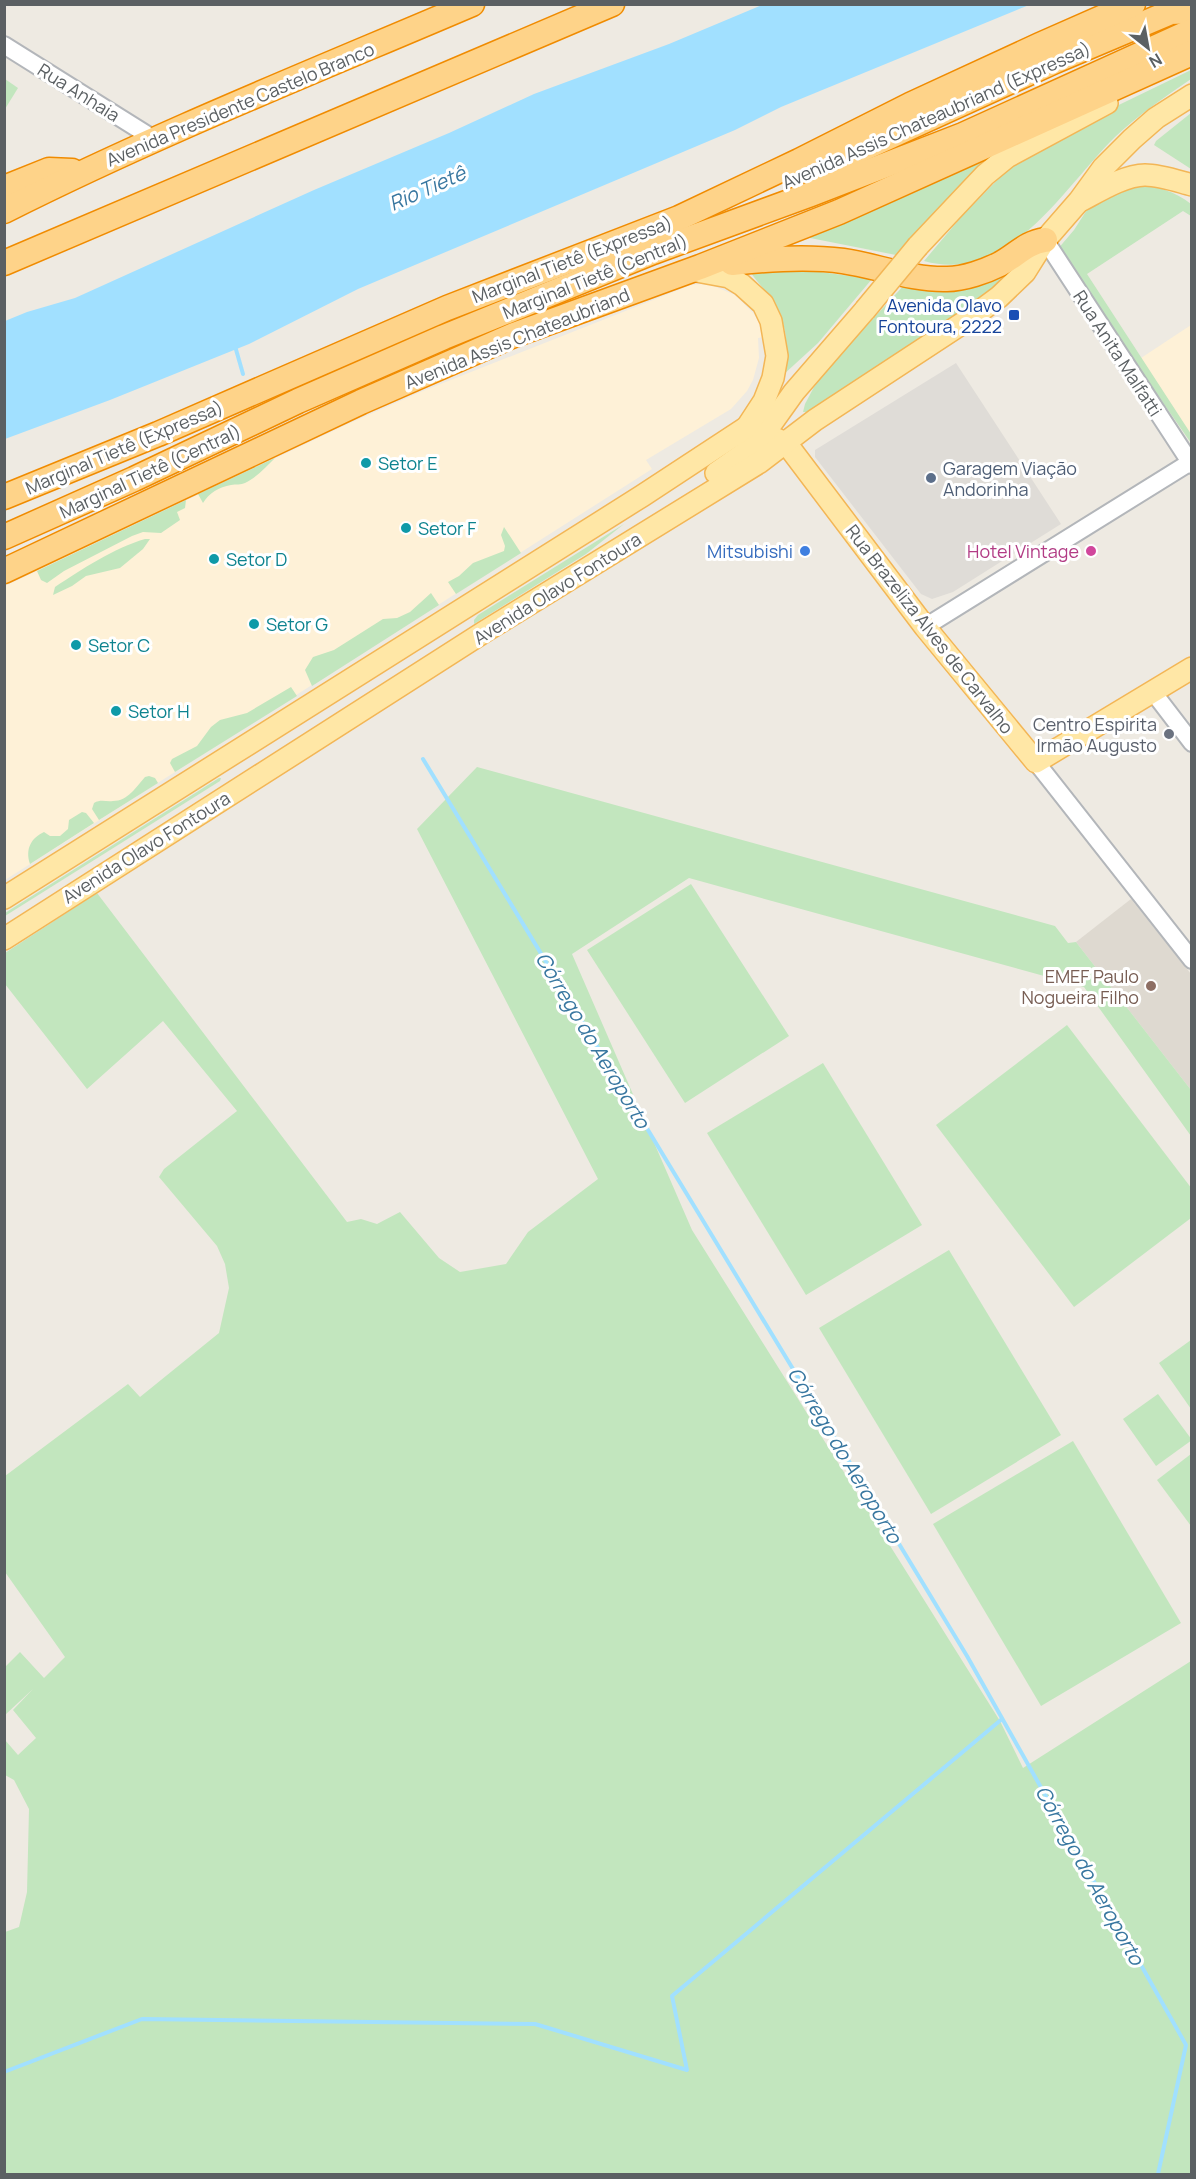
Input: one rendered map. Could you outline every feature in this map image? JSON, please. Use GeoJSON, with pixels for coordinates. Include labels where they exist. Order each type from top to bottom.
{"type":"FeatureCollection","features":[{"type":"Feature","properties":{"kind":"highway","name":"Avenida Presidente Castelo Branco"},"geometry":{"type":"LineString","coordinates":[[4,188],[49,170],[83,171],[472,4]]}},
{"type":"Feature","properties":{"kind":"highway"},"geometry":{"type":"LineString","coordinates":[[4,263],[612,4]]}},
{"type":"Feature","properties":{"kind":"highway","name":"Marginal Tietê (Expressa)"},"geometry":{"type":"LineString","coordinates":[[4,497],[158,434],[437,312],[679,218],[910,105],[1133,4]]}},
{"type":"Feature","properties":{"kind":"highway","name":"Avenida Assis Chateaubriand (Expressa)"},"geometry":{"type":"LineString","coordinates":[[679,218],[716,210],[774,188],[1055,61],[1171,12],[1191,12]]}},
{"type":"Feature","properties":{"kind":"highway"},"geometry":{"type":"LineString","coordinates":[[894,162],[913,143],[924,136],[1191,12]]}},
{"type":"Feature","properties":{"kind":"highway","name":"Marginal Tietê (Central)"},"geometry":{"type":"LineString","coordinates":[[4,537],[376,366],[653,252],[963,135],[1191,31]]}},
{"type":"Feature","properties":{"kind":"highway"},"geometry":{"type":"LineString","coordinates":[[653,252],[671,256],[682,255],[817,207],[992,133],[1036,122],[1191,53]]}},
{"type":"Feature","properties":{"kind":"highway","name":"Avenida Assis Chateaubriand"},"geometry":{"type":"LineString","coordinates":[[4,571],[361,402],[514,335],[840,212],[1036,122]]}},
{"type":"Feature","properties":{"kind":"highway"},"geometry":{"type":"LineString","coordinates":[[4,211],[83,171]]}},
{"type":"Feature","properties":{"kind":"highway"},"geometry":{"type":"LineString","coordinates":[[695,268],[759,260],[817,259],[844,261],[925,277],[948,279],[999,265],[1030,243],[1045,240]]}},
{"type":"Feature","properties":{"kind":"main road"},"geometry":{"type":"LineString","coordinates":[[627,544],[634,533],[743,454],[756,430],[795,392],[918,246],[985,175],[1007,157],[1078,117],[1191,63]]}},
{"type":"Feature","properties":{"kind":"main road","name":"Avenida Olavo Fontoura"},"geometry":{"type":"LineString","coordinates":[[4,939],[484,632],[786,443],[814,420],[938,340],[999,297],[1025,272],[1045,240],[1104,168],[1156,118],[1191,95]]}},
{"type":"Feature","properties":{"kind":"main road"},"geometry":{"type":"LineString","coordinates":[[1079,201],[1116,183],[1143,175],[1191,185]]}},
{"type":"Feature","properties":{"kind":"main road","name":"Avenida Olavo Fontoura"},"geometry":{"type":"LineString","coordinates":[[4,898],[642,496],[756,430],[773,378],[777,356],[771,321],[754,294],[729,277],[695,268]]}},
{"type":"Feature","properties":{"kind":"main road"},"geometry":{"type":"LineString","coordinates":[[773,378],[775,384],[780,387],[817,364]]}},
{"type":"Feature","properties":{"kind":"main road"},"geometry":{"type":"LineString","coordinates":[[756,430],[786,443],[795,392]]}},
{"type":"Feature","properties":{"kind":"main road","name":"Rua Brazeliza Alves de Carvalho"},"geometry":{"type":"LineString","coordinates":[[786,443],[925,627],[1036,762]]}},
{"type":"Feature","properties":{"kind":"main road"},"geometry":{"type":"LineString","coordinates":[[468,606],[462,619],[463,626],[473,632],[484,632]]}},
{"type":"Feature","properties":{"kind":"main road"},"geometry":{"type":"LineString","coordinates":[[296,752],[301,744],[328,722],[432,657],[436,652],[432,643],[409,643]]}},
{"type":"Feature","properties":{"kind":"main road"},"geometry":{"type":"LineString","coordinates":[[1036,762],[1191,668]]}},
{"type":"Feature","properties":{"kind":"main road"},"geometry":{"type":"LineString","coordinates":[[250,743],[268,770]]}},
{"type":"Feature","properties":{"kind":"street","name":"Rua Anhaia"},"geometry":{"type":"LineString","coordinates":[[4,45],[154,140]]}},
{"type":"Feature","properties":{"kind":"street","name":"Rua Anita Malfatti"},"geometry":{"type":"LineString","coordinates":[[1045,240],[1191,463]]}},
{"type":"Feature","properties":{"kind":"street"},"geometry":{"type":"LineString","coordinates":[[925,627],[1191,463]]}},
{"type":"Feature","properties":{"kind":"street"},"geometry":{"type":"LineString","coordinates":[[1153,692],[1191,743]]}},
{"type":"Feature","properties":{"kind":"street","name":"Rua Brazeliza Alves de Carvalho"},"geometry":{"type":"LineString","coordinates":[[1036,762],[1191,960]]}},
{"type":"Feature","properties":{"kind":"shaded area"},"geometry":{"type":"Polygon","coordinates":[[[691,285],[711,285],[735,295],[754,314],[763,329],[764,337],[758,338],[759,358],[753,380],[747,391],[731,409],[646,460],[652,469],[5,880],[5,586],[418,393],[691,285]]]}},
{"type":"Feature","properties":{"kind":"shaded area"},"geometry":{"type":"Polygon","coordinates":[[[1191,325],[1191,435],[1141,358],[1191,325]]]}},
{"type":"Feature","properties":{"kind":"shaded area","name":"Garagem Viação Andorinha"},"geometry":{"type":"Polygon","coordinates":[[[956,363],[1061,524],[953,592],[932,599],[921,594],[815,457],[815,450],[956,363]]]}},
{"type":"Feature","properties":{"kind":"shaded area","name":"EMEF Paulo Nogueira Filho"},"geometry":{"type":"Polygon","coordinates":[[[1131,899],[1191,974],[1191,1090],[1076,942],[1131,899]]]}},
{"type":"Feature","properties":{"kind":"green space"},"geometry":{"type":"Polygon","coordinates":[[[1191,70],[1191,79],[1152,106],[1115,137],[1054,205],[1008,246],[982,259],[954,265],[924,261],[962,216],[1013,164],[1096,116],[1191,70]]]}},
{"type":"Feature","properties":{"kind":"green space"},"geometry":{"type":"Polygon","coordinates":[[[5,79],[18,88],[5,109],[5,79]]]}},
{"type":"Feature","properties":{"kind":"green space"},"geometry":{"type":"Polygon","coordinates":[[[1191,113],[1191,169],[1154,145],[1191,113]]]}},
{"type":"Feature","properties":{"kind":"green space"},"geometry":{"type":"Polygon","coordinates":[[[1032,129],[959,188],[896,255],[805,237],[1032,129]]]}},
{"type":"Feature","properties":{"kind":"green space"},"geometry":{"type":"Polygon","coordinates":[[[1136,184],[1172,192],[1191,204],[1191,216],[1183,211],[1087,274],[1191,434],[1191,443],[1057,250],[1074,230],[1092,202],[1136,184]]]}},
{"type":"Feature","properties":{"kind":"green space"},"geometry":{"type":"Polygon","coordinates":[[[1013,269],[996,286],[912,346],[807,412],[803,412],[814,387],[831,364],[907,282],[1013,269]]]}},
{"type":"Feature","properties":{"kind":"green space"},"geometry":{"type":"Polygon","coordinates":[[[806,270],[872,279],[818,343],[783,375],[786,344],[784,327],[768,294],[750,271],[806,270]]]}},
{"type":"Feature","properties":{"kind":"green space"},"geometry":{"type":"Polygon","coordinates":[[[275,458],[249,481],[218,489],[211,493],[203,503],[198,494],[275,458]]]}},
{"type":"Feature","properties":{"kind":"green space"},"geometry":{"type":"Polygon","coordinates":[[[186,500],[185,508],[177,512],[180,520],[161,533],[143,532],[132,536],[64,571],[47,583],[41,580],[37,571],[186,500]]]}},
{"type":"Feature","properties":{"kind":"green space"},"geometry":{"type":"Polygon","coordinates":[[[624,524],[586,554],[474,624],[478,615],[624,524]]]}},
{"type":"Feature","properties":{"kind":"green space"},"geometry":{"type":"Polygon","coordinates":[[[504,527],[521,553],[456,594],[448,582],[459,576],[473,563],[504,551],[505,546],[501,535],[504,527]]]}},
{"type":"Feature","properties":{"kind":"green space"},"geometry":{"type":"Polygon","coordinates":[[[150,539],[143,549],[120,568],[86,576],[53,595],[55,587],[87,566],[110,553],[150,539]]]}},
{"type":"Feature","properties":{"kind":"green space"},"geometry":{"type":"Polygon","coordinates":[[[431,593],[439,605],[312,686],[305,670],[313,657],[334,650],[383,619],[397,618],[410,612],[431,593]]]}},
{"type":"Feature","properties":{"kind":"green space"},"geometry":{"type":"Polygon","coordinates":[[[291,687],[297,696],[175,772],[170,763],[172,759],[197,746],[211,727],[220,720],[247,713],[291,687]]]}},
{"type":"Feature","properties":{"kind":"green space"},"geometry":{"type":"Polygon","coordinates":[[[477,767],[1055,926],[1068,943],[1076,942],[1191,1090],[1191,1136],[1084,987],[689,878],[572,954],[692,1230],[1000,1721],[1023,1768],[1191,1661],[1191,2174],[5,2174],[5,1932],[19,1927],[27,1892],[29,1809],[14,1780],[5,1775],[5,1740],[18,1755],[36,1738],[13,1710],[33,1689],[5,1715],[5,1667],[20,1652],[44,1678],[65,1657],[5,1572],[5,1476],[128,1384],[140,1397],[219,1333],[229,1288],[225,1264],[217,1246],[159,1177],[164,1169],[237,1111],[163,1021],[87,1089],[5,984],[5,953],[97,893],[347,1222],[361,1219],[377,1224],[400,1212],[439,1258],[460,1272],[506,1264],[528,1232],[598,1179],[417,829],[477,767]]]}},
{"type":"Feature","properties":{"kind":"green space"},"geometry":{"type":"Polygon","coordinates":[[[145,777],[155,778],[158,783],[99,820],[92,809],[94,803],[123,799],[145,777]]]}},
{"type":"Feature","properties":{"kind":"green space"},"geometry":{"type":"Polygon","coordinates":[[[221,778],[220,781],[5,916],[5,913],[221,778]]]}},
{"type":"Feature","properties":{"kind":"green space"},"geometry":{"type":"Polygon","coordinates":[[[82,812],[86,813],[94,823],[30,864],[29,849],[36,837],[44,832],[50,836],[60,836],[68,829],[69,820],[82,812]]]}},
{"type":"Feature","properties":{"kind":"green space"},"geometry":{"type":"Polygon","coordinates":[[[691,884],[789,1036],[685,1103],[587,950],[691,884]]]}},
{"type":"Feature","properties":{"kind":"green space"},"geometry":{"type":"Polygon","coordinates":[[[1067,1025],[1192,1189],[1191,1218],[1074,1307],[936,1125],[1067,1025]]]}},
{"type":"Feature","properties":{"kind":"green space"},"geometry":{"type":"Polygon","coordinates":[[[823,1063],[922,1225],[806,1295],[707,1133],[823,1063]]]}},
{"type":"Feature","properties":{"kind":"green space"},"geometry":{"type":"Polygon","coordinates":[[[949,1250],[1061,1435],[931,1514],[819,1328],[949,1250]]]}},
{"type":"Feature","properties":{"kind":"green space"},"geometry":{"type":"Polygon","coordinates":[[[1191,1340],[1191,1409],[1159,1363],[1191,1340]]]}},
{"type":"Feature","properties":{"kind":"green space"},"geometry":{"type":"Polygon","coordinates":[[[1158,1394],[1192,1440],[1156,1466],[1123,1419],[1158,1394]]]}},
{"type":"Feature","properties":{"kind":"green space"},"geometry":{"type":"Polygon","coordinates":[[[1073,1441],[1181,1623],[1041,1706],[933,1524],[1073,1441]]]}},
{"type":"Feature","properties":{"kind":"green space"},"geometry":{"type":"Polygon","coordinates":[[[1191,1454],[1191,1526],[1157,1480],[1191,1454]]]}},
{"type":"Feature","properties":{"kind":"water","name":"Rio Tietê"},"geometry":{"type":"Polygon","coordinates":[[[762,5],[1029,5],[781,107],[735,130],[358,289],[249,344],[5,439],[5,321],[75,298],[534,94],[669,44],[762,5]]]}},
{"type":"Feature","properties":{"kind":"waterway"},"geometry":{"type":"LineString","coordinates":[[235,346],[243,374]]}},
{"type":"Feature","properties":{"kind":"waterway","name":"Córrego do Aeroporto"},"geometry":{"type":"LineString","coordinates":[[423,759],[967,1656],[1186,2045],[1158,2174]]}},
{"type":"Feature","properties":{"kind":"waterway"},"geometry":{"type":"LineString","coordinates":[[4,2072],[142,2019],[535,2024],[687,2070],[672,1996],[1002,1719]]}},
{"type":"Feature","properties":{"kind":"place","name":"Avenida Olavo Fontoura, 2222"},"geometry":{"type":"Point","coordinates":[1014,315]}},
{"type":"Feature","properties":{"kind":"place","name":"Setor E"},"geometry":{"type":"Point","coordinates":[366,463]}},
{"type":"Feature","properties":{"kind":"place","name":"Garagem Viação Andorinha"},"geometry":{"type":"Point","coordinates":[931,478]}},
{"type":"Feature","properties":{"kind":"place","name":"Setor F"},"geometry":{"type":"Point","coordinates":[406,528]}},
{"type":"Feature","properties":{"kind":"place","name":"Mitsubishi"},"geometry":{"type":"Point","coordinates":[805,551]}},
{"type":"Feature","properties":{"kind":"place","name":"Hotel Vintage"},"geometry":{"type":"Point","coordinates":[1091,551]}},
{"type":"Feature","properties":{"kind":"place","name":"Setor D"},"geometry":{"type":"Point","coordinates":[214,559]}},
{"type":"Feature","properties":{"kind":"place","name":"Setor G"},"geometry":{"type":"Point","coordinates":[254,624]}},
{"type":"Feature","properties":{"kind":"place","name":"Setor C"},"geometry":{"type":"Point","coordinates":[76,645]}},
{"type":"Feature","properties":{"kind":"place","name":"Setor H"},"geometry":{"type":"Point","coordinates":[116,711]}},
{"type":"Feature","properties":{"kind":"place","name":"Centro Espirita Irmão Augusto"},"geometry":{"type":"Point","coordinates":[1169,734]}},
{"type":"Feature","properties":{"kind":"place","name":"EMEF Paulo Nogueira Filho"},"geometry":{"type":"Point","coordinates":[1151,986]}}]}
